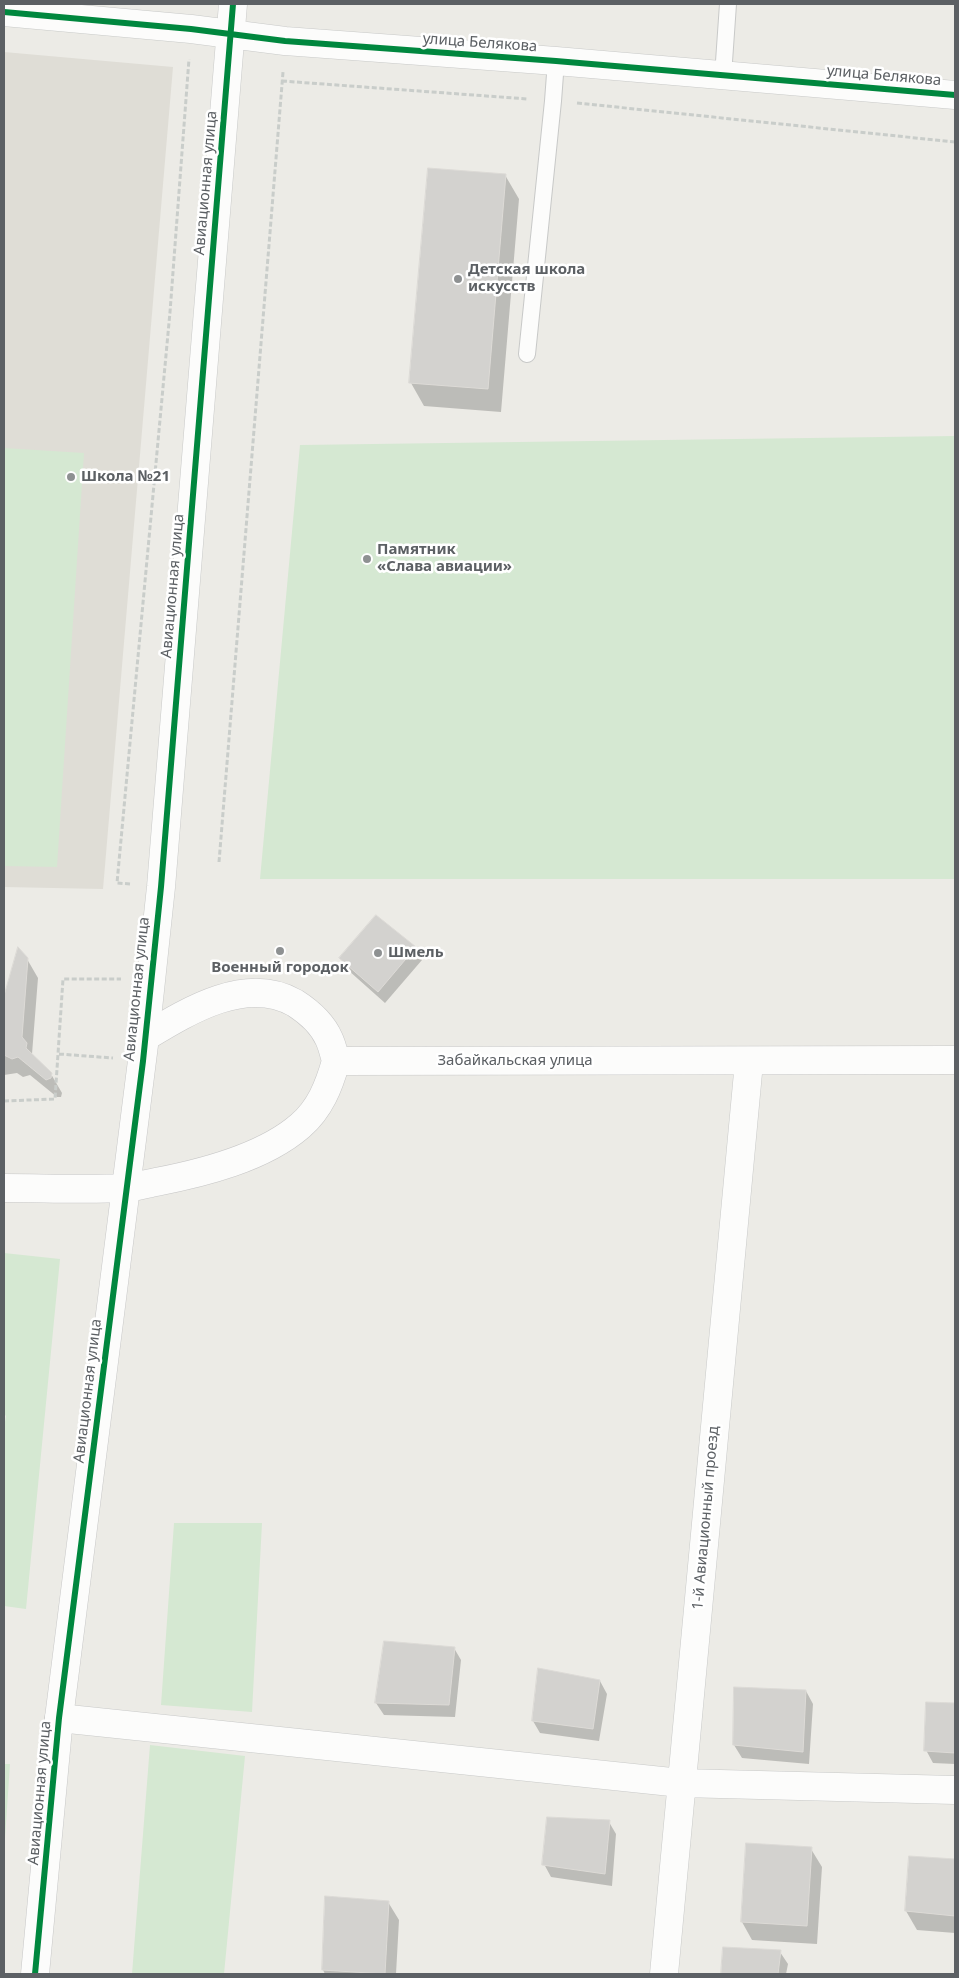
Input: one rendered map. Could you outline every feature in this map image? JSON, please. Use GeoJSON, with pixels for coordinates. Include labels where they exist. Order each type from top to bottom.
{"type":"FeatureCollection","features":[{"type":"Feature","properties":{"kind":"street","name":"Авиационная улица"},"geometry":{"type":"LineString","coordinates":[[35,1974],[59,1718],[152,979],[233,4]]}},
{"type":"Feature","properties":{"kind":"street","name":"улица Белякова"},"geometry":{"type":"LineString","coordinates":[[4,12],[230,33],[285,42],[556,61],[955,95]]}},
{"type":"Feature","properties":{"kind":"street","name":"Авиационная улица"},"geometry":{"type":"LineString","coordinates":[[144,1049],[172,1020],[202,1006],[234,995],[263,992],[285,998],[304,1008],[318,1022],[329,1039],[336,1061]]}},
{"type":"Feature","properties":{"kind":"street","name":"Забайкальская улица"},"geometry":{"type":"LineString","coordinates":[[336,1061],[749,1062],[955,1060]]}},
{"type":"Feature","properties":{"kind":"street"},"geometry":{"type":"LineString","coordinates":[[4,1188],[127,1188],[184,1176],[239,1159],[278,1142],[301,1125],[319,1105],[330,1085],[336,1061]]}},
{"type":"Feature","properties":{"kind":"street","name":"1-й Авиационный проезд"},"geometry":{"type":"LineString","coordinates":[[664,1974],[749,1062]]}},
{"type":"Feature","properties":{"kind":"street"},"geometry":{"type":"LineString","coordinates":[[59,1718],[681,1783],[955,1790]]}},
{"type":"Feature","properties":{"kind":"lane"},"geometry":{"type":"LineString","coordinates":[[723,76],[728,4]]}},
{"type":"Feature","properties":{"kind":"lane"},"geometry":{"type":"LineString","coordinates":[[527,354],[554,101],[556,61]]}},
{"type":"Feature","properties":{"kind":"path"},"geometry":{"type":"LineString","coordinates":[[161,887],[117,883],[170,312],[191,29]]}},
{"type":"Feature","properties":{"kind":"path"},"geometry":{"type":"LineString","coordinates":[[219,862],[285,42]]}},
{"type":"Feature","properties":{"kind":"path"},"geometry":{"type":"LineString","coordinates":[[282,81],[554,101],[955,142]]}},
{"type":"Feature","properties":{"kind":"path"},"geometry":{"type":"LineString","coordinates":[[4,1101],[56,1099],[64,979],[152,979]]}},
{"type":"Feature","properties":{"kind":"path"},"geometry":{"type":"LineString","coordinates":[[59,1054],[144,1049]]}},
{"type":"Feature","properties":{"kind":"shaded area","name":"Школа №21"},"geometry":{"type":"Polygon","coordinates":[[[4,52],[173,67],[103,889],[4,887],[4,52]]]}},
{"type":"Feature","properties":{"kind":"green space"},"geometry":{"type":"Polygon","coordinates":[[[955,436],[955,879],[260,879],[300,445],[955,436]]]}},
{"type":"Feature","properties":{"kind":"green space"},"geometry":{"type":"Polygon","coordinates":[[[4,448],[84,453],[57,867],[4,866],[4,448]]]}},
{"type":"Feature","properties":{"kind":"green space"},"geometry":{"type":"Polygon","coordinates":[[[4,1253],[60,1259],[26,1609],[4,1606],[4,1428],[6,1416],[4,1414],[4,1253]]]}},
{"type":"Feature","properties":{"kind":"green space"},"geometry":{"type":"Polygon","coordinates":[[[174,1523],[262,1523],[252,1712],[161,1705],[174,1523]]]}},
{"type":"Feature","properties":{"kind":"green space"},"geometry":{"type":"Polygon","coordinates":[[[150,1745],[245,1756],[224,1974],[132,1974],[150,1745]]]}},
{"type":"Feature","properties":{"kind":"green space"},"geometry":{"type":"Polygon","coordinates":[[[4,1764],[10,1764],[4,1853],[4,1764]]]}},
{"type":"Feature","properties":{"kind":"building","name":"Детская школа искусств"},"geometry":{"type":"Polygon","coordinates":[[[428,168],[506,174],[488,389],[409,383],[428,168]]]}},
{"type":"Feature","properties":{"kind":"building","name":"Шмель"},"geometry":{"type":"Polygon","coordinates":[[[376,915],[416,947],[378,992],[339,958],[376,915]]]}},
{"type":"Feature","properties":{"kind":"building"},"geometry":{"type":"Polygon","coordinates":[[[18,947],[28,958],[22,1037],[27,1043],[26,1048],[52,1073],[51,1078],[46,1080],[18,1057],[12,1059],[4,1055],[4,996],[18,947]]]}},
{"type":"Feature","properties":{"kind":"building"},"geometry":{"type":"Polygon","coordinates":[[[384,1641],[455,1647],[449,1705],[375,1703],[384,1641]]]}},
{"type":"Feature","properties":{"kind":"building"},"geometry":{"type":"Polygon","coordinates":[[[538,1668],[600,1680],[593,1729],[532,1721],[538,1668]]]}},
{"type":"Feature","properties":{"kind":"building"},"geometry":{"type":"Polygon","coordinates":[[[734,1687],[806,1690],[803,1752],[733,1745],[734,1687]]]}},
{"type":"Feature","properties":{"kind":"building"},"geometry":{"type":"Polygon","coordinates":[[[926,1702],[955,1703],[955,1753],[924,1751],[926,1702]]]}},
{"type":"Feature","properties":{"kind":"building"},"geometry":{"type":"Polygon","coordinates":[[[547,1817],[610,1820],[605,1874],[542,1865],[547,1817]]]}},
{"type":"Feature","properties":{"kind":"building"},"geometry":{"type":"Polygon","coordinates":[[[746,1843],[812,1847],[807,1926],[741,1922],[746,1843]]]}},
{"type":"Feature","properties":{"kind":"building"},"geometry":{"type":"Polygon","coordinates":[[[909,1856],[955,1859],[955,1916],[905,1911],[909,1856]]]}},
{"type":"Feature","properties":{"kind":"building"},"geometry":{"type":"Polygon","coordinates":[[[325,1896],[389,1901],[385,1974],[322,1970],[325,1896]]]}},
{"type":"Feature","properties":{"kind":"building"},"geometry":{"type":"Polygon","coordinates":[[[723,1947],[781,1950],[778,1974],[721,1974],[723,1947]]]}},
{"type":"Feature","properties":{"kind":"cycle path"},"geometry":{"type":"LineString","coordinates":[[35,1974],[59,1718],[143,1061],[161,887],[233,4]]}},
{"type":"Feature","properties":{"kind":"cycle path"},"geometry":{"type":"LineString","coordinates":[[4,12],[191,29],[285,41],[556,61],[955,95]]}},
{"type":"Feature","properties":{"kind":"place","name":"Детская школа искусств"},"geometry":{"type":"Point","coordinates":[458,279]}},
{"type":"Feature","properties":{"kind":"place","name":"Школа №21"},"geometry":{"type":"Point","coordinates":[71,477]}},
{"type":"Feature","properties":{"kind":"place","name":"Памятник «Слава авиации»"},"geometry":{"type":"Point","coordinates":[367,559]}},
{"type":"Feature","properties":{"kind":"place","name":"Военный городок"},"geometry":{"type":"Point","coordinates":[280,951]}},
{"type":"Feature","properties":{"kind":"place","name":"Шмель"},"geometry":{"type":"Point","coordinates":[378,953]}}]}
